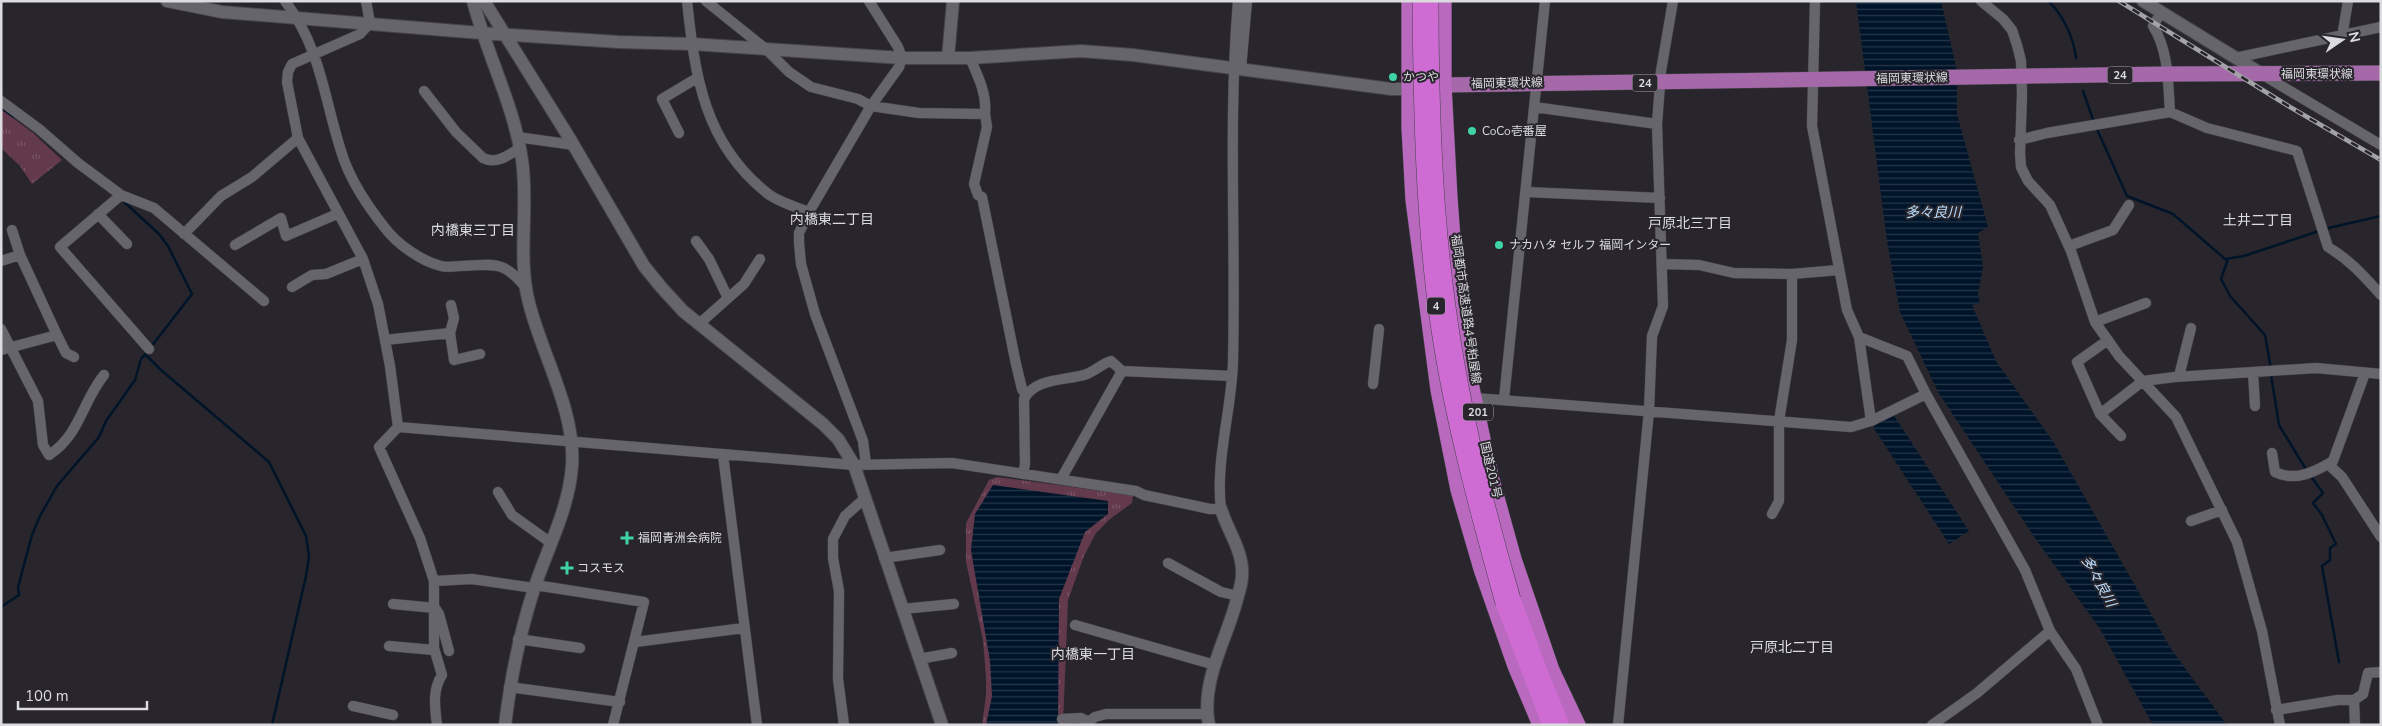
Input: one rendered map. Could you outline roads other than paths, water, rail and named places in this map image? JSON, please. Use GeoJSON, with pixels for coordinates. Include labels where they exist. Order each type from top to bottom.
{"type":"FeatureCollection","features":[{"type":"Feature","properties":{"kind":"highway","name":"201"},"geometry":{"type":"LineString","coordinates":[[1410,1],[1409,90],[1413,200],[1438,390],[1456,480],[1492,602],[1540,725]]}},
{"type":"Feature","properties":{"kind":"highway","name":"4"},"geometry":{"type":"LineString","coordinates":[[1420,1],[1421,130],[1431,263],[1439,331],[1470,484],[1503,603],[1550,725]]}},
{"type":"Feature","properties":{"kind":"highway","name":"福岡都市高速道路4号粕屋線"},"geometry":{"type":"LineString","coordinates":[[1431,1],[1431,82],[1437,198],[1443,266],[1463,399],[1481,480],[1513,599],[1562,725]]}},
{"type":"Feature","properties":{"kind":"highway","name":"201"},"geometry":{"type":"LineString","coordinates":[[1444,1],[1444,85]]}},
{"type":"Feature","properties":{"kind":"highway","name":"国道201号"},"geometry":{"type":"LineString","coordinates":[[1444,85],[1460,332],[1491,476],[1525,596],[1552,670],[1578,725]]}},
{"type":"Feature","properties":{"kind":"main road","name":"福岡東環状線"},"geometry":{"type":"LineString","coordinates":[[1444,85],[2168,74],[2381,73]]}},
{"type":"Feature","properties":{"kind":"street"},"geometry":{"type":"LineString","coordinates":[[167,1],[222,12],[504,35],[692,44],[902,58],[970,58],[1081,51],[1409,90],[1444,85]]}},
{"type":"Feature","properties":{"kind":"street"},"geometry":{"type":"LineString","coordinates":[[285,1],[298,19],[315,53],[344,160],[353,181],[386,229],[411,252],[441,267],[499,264],[513,272],[526,288]]}},
{"type":"Feature","properties":{"kind":"street"},"geometry":{"type":"LineString","coordinates":[[366,1],[370,23]]}},
{"type":"Feature","properties":{"kind":"street"},"geometry":{"type":"LineString","coordinates":[[473,1],[481,33],[518,142],[524,192],[526,288],[572,441],[569,489],[518,639],[505,725]]}},
{"type":"Feature","properties":{"kind":"street"},"geometry":{"type":"LineString","coordinates":[[484,1],[574,145],[644,266],[660,287],[683,311],[823,424],[860,464]]}},
{"type":"Feature","properties":{"kind":"street"},"geometry":{"type":"LineString","coordinates":[[687,1],[697,78],[714,126],[734,161],[768,194],[809,212]]}},
{"type":"Feature","properties":{"kind":"street"},"geometry":{"type":"LineString","coordinates":[[706,1],[767,50],[790,72],[811,87],[858,99],[871,106],[918,113],[985,114]]}},
{"type":"Feature","properties":{"kind":"street"},"geometry":{"type":"LineString","coordinates":[[870,1],[898,47],[902,58],[899,67],[871,106],[809,212],[799,233],[801,264],[815,314],[862,441],[860,464],[864,499],[942,725]]}},
{"type":"Feature","properties":{"kind":"street"},"geometry":{"type":"LineString","coordinates":[[948,58],[953,1]]}},
{"type":"Feature","properties":{"kind":"street"},"geometry":{"type":"LineString","coordinates":[[1062,719],[1081,718],[1086,723],[1106,714],[1208,719],[1210,681],[1238,596],[1243,570],[1240,556],[1220,508],[1219,487],[1232,376],[1238,1]]}},
{"type":"Feature","properties":{"kind":"street"},"geometry":{"type":"LineString","coordinates":[[1237,69],[1247,1]]}},
{"type":"Feature","properties":{"kind":"street"},"geometry":{"type":"LineString","coordinates":[[1504,399],[1527,192],[1545,1]]}},
{"type":"Feature","properties":{"kind":"street"},"geometry":{"type":"LineString","coordinates":[[1618,725],[1649,411],[1652,336],[1663,306],[1657,124],[1660,82],[1673,1]]}},
{"type":"Feature","properties":{"kind":"street"},"geometry":{"type":"LineString","coordinates":[[1815,1],[1812,126],[1838,270],[1847,310],[1859,337],[1871,421]]}},
{"type":"Feature","properties":{"kind":"street"},"geometry":{"type":"LineString","coordinates":[[1982,1],[2002,18],[2012,30],[2021,61],[2019,140],[2021,167],[2028,181],[2050,205],[2069,246],[2095,322],[2119,356],[2176,417],[2237,542],[2262,631],[2280,725]]}},
{"type":"Feature","properties":{"kind":"street"},"geometry":{"type":"LineString","coordinates":[[2143,1],[2381,145]]}},
{"type":"Feature","properties":{"kind":"street"},"geometry":{"type":"LineString","coordinates":[[2342,37],[2348,1]]}},
{"type":"Feature","properties":{"kind":"street"},"geometry":{"type":"LineString","coordinates":[[2161,13],[2153,26],[2160,37],[2168,74],[2170,112]]}},
{"type":"Feature","properties":{"kind":"street"},"geometry":{"type":"LineString","coordinates":[[370,23],[360,34],[292,64],[288,72],[298,138],[337,214],[363,259],[378,304],[398,427]]}},
{"type":"Feature","properties":{"kind":"street"},"geometry":{"type":"LineString","coordinates":[[2235,58],[2277,48],[2342,37],[2381,27]]}},
{"type":"Feature","properties":{"kind":"street"},"geometry":{"type":"LineString","coordinates":[[970,58],[981,84],[988,126],[974,184],[978,195],[982,197],[1016,364],[1022,389],[1026,395]]}},
{"type":"Feature","properties":{"kind":"street"},"geometry":{"type":"LineString","coordinates":[[679,133],[662,100],[697,78]]}},
{"type":"Feature","properties":{"kind":"street"},"geometry":{"type":"LineString","coordinates":[[424,91],[456,132],[488,161],[499,160],[518,142],[574,145]]}},
{"type":"Feature","properties":{"kind":"street"},"geometry":{"type":"LineString","coordinates":[[1,101],[39,129],[78,163],[122,195],[154,208],[264,301]]}},
{"type":"Feature","properties":{"kind":"street"},"geometry":{"type":"LineString","coordinates":[[1534,107],[1657,124]]}},
{"type":"Feature","properties":{"kind":"street"},"geometry":{"type":"LineString","coordinates":[[2019,140],[2047,132],[2170,112],[2207,128],[2297,151],[2328,247],[2344,256],[2381,296]]}},
{"type":"Feature","properties":{"kind":"street"},"geometry":{"type":"LineString","coordinates":[[184,234],[221,196],[252,177],[298,138]]}},
{"type":"Feature","properties":{"kind":"street"},"geometry":{"type":"LineString","coordinates":[[1527,192],[1660,198]]}},
{"type":"Feature","properties":{"kind":"street"},"geometry":{"type":"LineString","coordinates":[[122,195],[60,247],[149,349]]}},
{"type":"Feature","properties":{"kind":"street"},"geometry":{"type":"LineString","coordinates":[[2069,246],[2113,230],[2129,204]]}},
{"type":"Feature","properties":{"kind":"street"},"geometry":{"type":"LineString","coordinates":[[98,214],[127,244]]}},
{"type":"Feature","properties":{"kind":"street"},"geometry":{"type":"LineString","coordinates":[[235,245],[281,218],[286,236],[337,214]]}},
{"type":"Feature","properties":{"kind":"street"},"geometry":{"type":"LineString","coordinates":[[12,230],[20,255],[66,354],[74,357]]}},
{"type":"Feature","properties":{"kind":"street"},"geometry":{"type":"LineString","coordinates":[[696,241],[709,259],[728,298]]}},
{"type":"Feature","properties":{"kind":"street"},"geometry":{"type":"LineString","coordinates":[[1,261],[20,255]]}},
{"type":"Feature","properties":{"kind":"street"},"geometry":{"type":"LineString","coordinates":[[292,286],[312,275],[326,274],[363,259]]}},
{"type":"Feature","properties":{"kind":"street"},"geometry":{"type":"LineString","coordinates":[[699,324],[744,284],[760,259]]}},
{"type":"Feature","properties":{"kind":"street"},"geometry":{"type":"LineString","coordinates":[[1662,264],[1699,265],[1734,273],[1792,274],[1838,270]]}},
{"type":"Feature","properties":{"kind":"street"},"geometry":{"type":"LineString","coordinates":[[1772,514],[1779,501],[1779,421],[1792,340],[1792,274]]}},
{"type":"Feature","properties":{"kind":"street"},"geometry":{"type":"LineString","coordinates":[[2095,322],[2146,303]]}},
{"type":"Feature","properties":{"kind":"street"},"geometry":{"type":"LineString","coordinates":[[451,305],[454,318],[450,333],[454,360],[480,354]]}},
{"type":"Feature","properties":{"kind":"street"},"geometry":{"type":"LineString","coordinates":[[2180,376],[2191,328]]}},
{"type":"Feature","properties":{"kind":"street"},"geometry":{"type":"LineString","coordinates":[[1373,384],[1379,329]]}},
{"type":"Feature","properties":{"kind":"street"},"geometry":{"type":"LineString","coordinates":[[1,330],[6,349],[38,401],[43,445],[49,455],[74,433],[94,388],[104,375]]}},
{"type":"Feature","properties":{"kind":"street"},"geometry":{"type":"LineString","coordinates":[[385,340],[450,333]]}},
{"type":"Feature","properties":{"kind":"street"},"geometry":{"type":"LineString","coordinates":[[6,349],[57,335]]}},
{"type":"Feature","properties":{"kind":"street"},"geometry":{"type":"LineString","coordinates":[[1859,337],[1907,356],[1926,394],[2025,570],[2050,631],[2076,668],[2098,725]]}},
{"type":"Feature","properties":{"kind":"street"},"geometry":{"type":"LineString","coordinates":[[2108,340],[2077,362],[2100,414],[2121,436]]}},
{"type":"Feature","properties":{"kind":"street"},"geometry":{"type":"LineString","coordinates":[[1023,474],[1025,464],[1024,399],[1034,387],[1090,373],[1101,364],[1111,361],[1122,371],[1232,376]]}},
{"type":"Feature","properties":{"kind":"street"},"geometry":{"type":"LineString","coordinates":[[2100,414],[2143,381],[2180,376],[2316,368],[2381,374]]}},
{"type":"Feature","properties":{"kind":"street"},"geometry":{"type":"LineString","coordinates":[[1061,479],[1122,371]]}},
{"type":"Feature","properties":{"kind":"street"},"geometry":{"type":"LineString","coordinates":[[2253,372],[2255,406]]}},
{"type":"Feature","properties":{"kind":"street"},"geometry":{"type":"LineString","coordinates":[[2272,453],[2275,472],[2282,476],[2314,473],[2333,461],[2366,373]]}},
{"type":"Feature","properties":{"kind":"street"},"geometry":{"type":"LineString","coordinates":[[1475,398],[1851,427],[1871,421],[1926,394]]}},
{"type":"Feature","properties":{"kind":"street"},"geometry":{"type":"LineString","coordinates":[[398,427],[723,455],[860,464],[952,463],[1136,491],[1144,495],[1210,509],[1220,508]]}},
{"type":"Feature","properties":{"kind":"street"},"geometry":{"type":"LineString","coordinates":[[398,427],[379,447],[420,538],[434,581],[434,650],[442,675],[438,682],[434,703],[437,725]]}},
{"type":"Feature","properties":{"kind":"street"},"geometry":{"type":"LineString","coordinates":[[723,455],[757,725]]}},
{"type":"Feature","properties":{"kind":"street"},"geometry":{"type":"LineString","coordinates":[[2328,464],[2342,476],[2381,537]]}},
{"type":"Feature","properties":{"kind":"street"},"geometry":{"type":"LineString","coordinates":[[498,492],[512,515],[550,543]]}},
{"type":"Feature","properties":{"kind":"street"},"geometry":{"type":"LineString","coordinates":[[844,725],[838,680],[839,590],[833,558],[833,539],[845,516],[864,499]]}},
{"type":"Feature","properties":{"kind":"street"},"geometry":{"type":"LineString","coordinates":[[2191,521],[2222,510]]}},
{"type":"Feature","properties":{"kind":"street"},"geometry":{"type":"LineString","coordinates":[[884,558],[940,550]]}},
{"type":"Feature","properties":{"kind":"street"},"geometry":{"type":"LineString","coordinates":[[1168,563],[1221,592],[1238,596]]}},
{"type":"Feature","properties":{"kind":"street"},"geometry":{"type":"LineString","coordinates":[[434,581],[472,578],[644,602],[613,725]]}},
{"type":"Feature","properties":{"kind":"street"},"geometry":{"type":"LineString","coordinates":[[393,604],[435,608],[440,614],[449,652]]}},
{"type":"Feature","properties":{"kind":"street"},"geometry":{"type":"LineString","coordinates":[[902,608],[954,604]]}},
{"type":"Feature","properties":{"kind":"street"},"geometry":{"type":"LineString","coordinates":[[1075,625],[1215,665]]}},
{"type":"Feature","properties":{"kind":"street"},"geometry":{"type":"LineString","coordinates":[[635,642],[744,628]]}},
{"type":"Feature","properties":{"kind":"street"},"geometry":{"type":"LineString","coordinates":[[1932,725],[1977,693],[2050,631]]}},
{"type":"Feature","properties":{"kind":"street"},"geometry":{"type":"LineString","coordinates":[[518,639],[580,648]]}},
{"type":"Feature","properties":{"kind":"street"},"geometry":{"type":"LineString","coordinates":[[389,646],[434,650]]}},
{"type":"Feature","properties":{"kind":"street"},"geometry":{"type":"LineString","coordinates":[[919,659],[952,653]]}},
{"type":"Feature","properties":{"kind":"street"},"geometry":{"type":"LineString","coordinates":[[2276,710],[2338,700],[2354,700],[2363,694],[2368,673],[2381,672]]}},
{"type":"Feature","properties":{"kind":"street"},"geometry":{"type":"LineString","coordinates":[[510,687],[620,702]]}},
{"type":"Feature","properties":{"kind":"street"},"geometry":{"type":"LineString","coordinates":[[2354,700],[2355,725]]}},
{"type":"Feature","properties":{"kind":"street"},"geometry":{"type":"LineString","coordinates":[[353,706],[393,715]]}},
{"type":"Feature","properties":{"kind":"water","name":"多々良川"},"geometry":{"type":"Polygon","coordinates":[[[1856,1],[1941,1],[1957,71],[1957,114],[1988,227],[1978,233],[1983,267],[1978,294],[1980,303],[1972,305],[1996,361],[2054,443],[2171,649],[2227,725],[2153,725],[2100,629],[2037,541],[1938,392],[1900,312],[1887,241],[1856,1]]]}},
{"type":"Feature","properties":{"kind":"water"},"geometry":{"type":"Polygon","coordinates":[[[1893,414],[1969,531],[1949,544],[1873,427],[1893,414]]]}},
{"type":"Feature","properties":{"kind":"water"},"geometry":{"type":"Polygon","coordinates":[[[993,485],[1108,501],[1108,514],[1085,532],[1059,599],[1058,725],[986,725],[992,696],[990,661],[971,550],[975,514],[993,485]]]}},
{"type":"Feature","properties":{"kind":"waterway"},"geometry":{"type":"LineString","coordinates":[[2048,1],[2067,27],[2076,58]]}},
{"type":"Feature","properties":{"kind":"waterway"},"geometry":{"type":"LineString","coordinates":[[2083,91],[2094,122]]}},
{"type":"Feature","properties":{"kind":"waterway"},"geometry":{"type":"LineString","coordinates":[[1,108],[14,117]]}},
{"type":"Feature","properties":{"kind":"waterway"},"geometry":{"type":"LineString","coordinates":[[2096,127],[2127,196],[2173,214],[2225,259],[2244,256],[2319,231]]}},
{"type":"Feature","properties":{"kind":"waterway"},"geometry":{"type":"LineString","coordinates":[[122,200],[159,234],[168,246],[192,294],[151,347]]}},
{"type":"Feature","properties":{"kind":"waterway"},"geometry":{"type":"LineString","coordinates":[[2324,229],[2381,216]]}},
{"type":"Feature","properties":{"kind":"waterway"},"geometry":{"type":"LineString","coordinates":[[2228,259],[2221,279],[2230,296],[2265,335],[2271,369]]}},
{"type":"Feature","properties":{"kind":"waterway"},"geometry":{"type":"LineString","coordinates":[[1,607],[19,595],[18,587],[32,535],[40,516],[57,486],[99,437],[106,421],[135,380],[141,359],[148,351]]}},
{"type":"Feature","properties":{"kind":"waterway"},"geometry":{"type":"LineString","coordinates":[[145,354],[161,370],[269,462],[306,536],[309,557],[306,576],[272,725]]}},
{"type":"Feature","properties":{"kind":"waterway"},"geometry":{"type":"LineString","coordinates":[[2271,375],[2279,425],[2307,471]]}},
{"type":"Feature","properties":{"kind":"waterway"},"geometry":{"type":"LineString","coordinates":[[2310,475],[2323,493],[2313,503],[2322,515],[2336,544],[2330,548],[2330,560],[2322,566],[2339,662]]}},
{"type":"Feature","properties":{"kind":"railway"},"geometry":{"type":"LineString","coordinates":[[2119,1],[2290,107],[2381,160]]}},
{"type":"Feature","properties":{"kind":"place","name":"かつや"},"geometry":{"type":"Point","coordinates":[1393,77]}},
{"type":"Feature","properties":{"kind":"place","name":"CoCo壱番屋"},"geometry":{"type":"Point","coordinates":[1472,131]}},
{"type":"Feature","properties":{"kind":"place","name":"ナカハタ セルフ 福岡インター"},"geometry":{"type":"Point","coordinates":[1499,245]}},
{"type":"Feature","properties":{"kind":"place","name":"福岡青洲会病院"},"geometry":{"type":"Point","coordinates":[627,538]}},
{"type":"Feature","properties":{"kind":"place","name":"コスモス"},"geometry":{"type":"Point","coordinates":[567,568]}},
{"type":"Feature","properties":{"kind":"district","name":"内橋東二丁目"},"geometry":{"type":"Point","coordinates":[832,219]}},
{"type":"Feature","properties":{"kind":"district","name":"土井二丁目"},"geometry":{"type":"Point","coordinates":[2258,220]}},
{"type":"Feature","properties":{"kind":"district","name":"戸原北三丁目"},"geometry":{"type":"Point","coordinates":[1690,223]}},
{"type":"Feature","properties":{"kind":"district","name":"内橋東三丁目"},"geometry":{"type":"Point","coordinates":[473,230]}},
{"type":"Feature","properties":{"kind":"district","name":"戸原北二丁目"},"geometry":{"type":"Point","coordinates":[1792,647]}},
{"type":"Feature","properties":{"kind":"district","name":"内橋東一丁目"},"geometry":{"type":"Point","coordinates":[1093,654]}}]}
